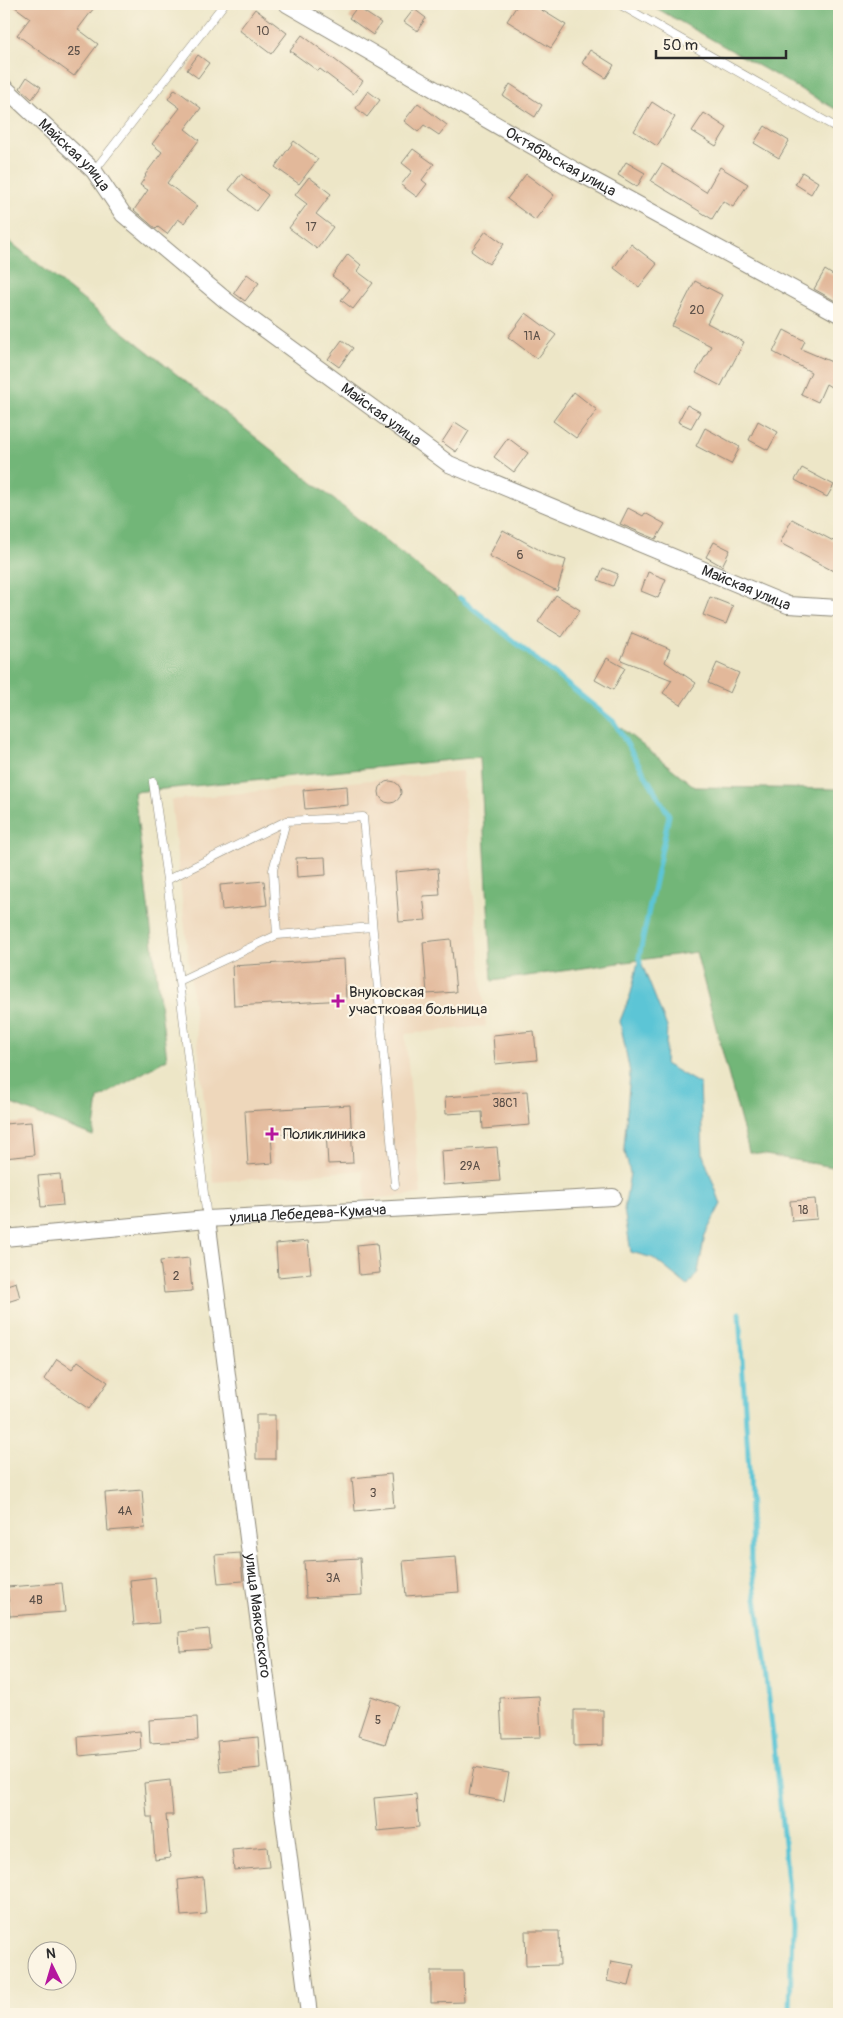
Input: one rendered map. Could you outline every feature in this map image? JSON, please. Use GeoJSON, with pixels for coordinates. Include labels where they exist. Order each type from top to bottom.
{"type":"FeatureCollection","features":[{"type":"Feature","properties":{"kind":"street","name":"Октябрьская улица"},"geometry":{"type":"LineString","coordinates":[[287,4],[576,171],[839,314]]}},
{"type":"Feature","properties":{"kind":"street","name":"Майская улица"},"geometry":{"type":"LineString","coordinates":[[4,87],[94,171],[122,214],[229,303],[449,464],[788,605],[839,608]]}},
{"type":"Feature","properties":{"kind":"street","name":"улица Лебедева-Кумача"},"geometry":{"type":"LineString","coordinates":[[4,1238],[207,1219],[613,1197]]}},
{"type":"Feature","properties":{"kind":"street","name":"улица Маяковского"},"geometry":{"type":"LineString","coordinates":[[207,1219],[308,2014]]}},
{"type":"Feature","properties":{"kind":"lane"},"geometry":{"type":"LineString","coordinates":[[94,171],[224,4]]}},
{"type":"Feature","properties":{"kind":"lane"},"geometry":{"type":"LineString","coordinates":[[619,4],[839,129]]}},
{"type":"Feature","properties":{"kind":"lane"},"geometry":{"type":"LineString","coordinates":[[153,782],[167,880],[207,1219]]}},
{"type":"Feature","properties":{"kind":"lane"},"geometry":{"type":"LineString","coordinates":[[167,880],[286,821],[363,817],[395,1185]]}},
{"type":"Feature","properties":{"kind":"lane"},"geometry":{"type":"LineString","coordinates":[[278,935],[273,870],[286,821]]}},
{"type":"Feature","properties":{"kind":"lane"},"geometry":{"type":"LineString","coordinates":[[179,981],[278,935],[372,927]]}},
{"type":"Feature","properties":{"kind":"shaded area","name":"Внуковская участковая больница"},"geometry":{"type":"Polygon","coordinates":[[[462,771],[486,1026],[405,1034],[421,1194],[366,1199],[363,1170],[213,1182],[171,800],[462,771]]]}},
{"type":"Feature","properties":{"kind":"green space"},"geometry":{"type":"Polygon","coordinates":[[[649,4],[839,4],[839,111],[649,4]]]}},
{"type":"Feature","properties":{"kind":"green space"},"geometry":{"type":"Polygon","coordinates":[[[4,237],[695,787],[839,789],[839,1168],[749,1152],[696,952],[492,981],[480,757],[134,792],[167,1059],[98,1099],[93,1136],[4,1101],[4,237]]]}},
{"type":"Feature","properties":{"kind":"water"},"geometry":{"type":"Polygon","coordinates":[[[639,957],[667,1027],[665,1064],[700,1084],[703,1155],[721,1204],[705,1235],[698,1272],[688,1286],[653,1258],[631,1252],[624,1210],[630,1173],[624,1148],[630,1073],[620,1021],[631,993],[639,957]]]}},
{"type":"Feature","properties":{"kind":"building"},"geometry":{"type":"Polygon","coordinates":[[[11,4],[97,4],[78,29],[98,44],[74,76],[17,35],[30,18],[11,4]]]}},
{"type":"Feature","properties":{"kind":"building"},"geometry":{"type":"Polygon","coordinates":[[[518,4],[532,4],[566,25],[551,48],[507,21],[518,4]]]}},
{"type":"Feature","properties":{"kind":"building"},"geometry":{"type":"Polygon","coordinates":[[[357,7],[381,23],[373,35],[349,18],[357,7]]]}},
{"type":"Feature","properties":{"kind":"building"},"geometry":{"type":"Polygon","coordinates":[[[255,9],[287,33],[271,54],[239,30],[255,9]]]}},
{"type":"Feature","properties":{"kind":"building"},"geometry":{"type":"Polygon","coordinates":[[[414,9],[426,18],[417,31],[404,22],[414,9]]]}},
{"type":"Feature","properties":{"kind":"building"},"geometry":{"type":"Polygon","coordinates":[[[302,35],[363,81],[353,94],[320,69],[318,71],[290,51],[302,35]]]}},
{"type":"Feature","properties":{"kind":"building"},"geometry":{"type":"Polygon","coordinates":[[[590,50],[614,65],[606,78],[582,63],[590,50]]]}},
{"type":"Feature","properties":{"kind":"building"},"geometry":{"type":"Polygon","coordinates":[[[198,55],[209,63],[198,78],[187,70],[198,55]]]}},
{"type":"Feature","properties":{"kind":"building"},"geometry":{"type":"Polygon","coordinates":[[[27,77],[41,87],[32,99],[20,88],[27,77]]]}},
{"type":"Feature","properties":{"kind":"building"},"geometry":{"type":"Polygon","coordinates":[[[510,84],[542,105],[535,117],[503,96],[510,84]]]}},
{"type":"Feature","properties":{"kind":"building"},"geometry":{"type":"Polygon","coordinates":[[[175,89],[201,108],[185,129],[199,140],[167,183],[197,206],[184,223],[178,219],[167,234],[158,227],[156,229],[134,210],[148,190],[140,185],[162,152],[152,144],[180,108],[168,99],[175,89]]]}},
{"type":"Feature","properties":{"kind":"building"},"geometry":{"type":"Polygon","coordinates":[[[368,91],[380,100],[367,117],[356,108],[368,91]]]}},
{"type":"Feature","properties":{"kind":"building"},"geometry":{"type":"Polygon","coordinates":[[[652,102],[675,117],[657,146],[634,131],[652,102]]]}},
{"type":"Feature","properties":{"kind":"building"},"geometry":{"type":"Polygon","coordinates":[[[418,103],[447,125],[439,135],[424,125],[418,132],[404,121],[418,103]]]}},
{"type":"Feature","properties":{"kind":"building"},"geometry":{"type":"Polygon","coordinates":[[[704,113],[727,128],[716,146],[692,131],[704,113]]]}},
{"type":"Feature","properties":{"kind":"building"},"geometry":{"type":"Polygon","coordinates":[[[765,126],[789,141],[779,158],[754,143],[765,126]]]}},
{"type":"Feature","properties":{"kind":"building"},"geometry":{"type":"Polygon","coordinates":[[[294,141],[318,159],[299,184],[275,167],[294,141]]]}},
{"type":"Feature","properties":{"kind":"building"},"geometry":{"type":"Polygon","coordinates":[[[413,149],[434,164],[422,180],[427,184],[417,197],[401,185],[412,171],[402,163],[413,149]]]}},
{"type":"Feature","properties":{"kind":"building"},"geometry":{"type":"Polygon","coordinates":[[[626,162],[645,173],[637,187],[618,175],[626,162]]]}},
{"type":"Feature","properties":{"kind":"building"},"geometry":{"type":"Polygon","coordinates":[[[662,164],[706,192],[720,167],[748,184],[733,207],[723,201],[712,219],[651,181],[662,164]]]}},
{"type":"Feature","properties":{"kind":"building"},"geometry":{"type":"Polygon","coordinates":[[[802,172],[818,182],[811,194],[795,184],[802,172]]]}},
{"type":"Feature","properties":{"kind":"building"},"geometry":{"type":"Polygon","coordinates":[[[241,174],[268,195],[256,211],[229,190],[241,174]]]}},
{"type":"Feature","properties":{"kind":"building"},"geometry":{"type":"Polygon","coordinates":[[[526,174],[554,195],[535,220],[507,199],[526,174]]]}},
{"type":"Feature","properties":{"kind":"building"},"geometry":{"type":"Polygon","coordinates":[[[309,177],[331,194],[316,214],[333,227],[317,249],[289,228],[307,204],[295,195],[309,177]]]}},
{"type":"Feature","properties":{"kind":"building"},"geometry":{"type":"Polygon","coordinates":[[[486,231],[504,244],[489,264],[471,251],[486,231]]]}},
{"type":"Feature","properties":{"kind":"building"},"geometry":{"type":"Polygon","coordinates":[[[631,244],[657,264],[639,287],[614,268],[631,244]]]}},
{"type":"Feature","properties":{"kind":"building"},"geometry":{"type":"Polygon","coordinates":[[[348,254],[361,265],[357,271],[373,283],[353,309],[341,300],[350,289],[332,276],[348,254]]]}},
{"type":"Feature","properties":{"kind":"building"},"geometry":{"type":"Polygon","coordinates":[[[825,270],[839,279],[839,303],[814,289],[825,270]]]}},
{"type":"Feature","properties":{"kind":"building"},"geometry":{"type":"Polygon","coordinates":[[[247,274],[259,283],[245,301],[234,293],[247,274]]]}},
{"type":"Feature","properties":{"kind":"building"},"geometry":{"type":"Polygon","coordinates":[[[695,281],[722,295],[707,323],[744,342],[721,386],[696,373],[711,346],[672,326],[695,281]]]}},
{"type":"Feature","properties":{"kind":"building"},"geometry":{"type":"Polygon","coordinates":[[[526,313],[556,335],[537,359],[508,337],[526,313]]]}},
{"type":"Feature","properties":{"kind":"building"},"geometry":{"type":"Polygon","coordinates":[[[784,330],[805,341],[801,349],[839,365],[839,392],[826,384],[818,402],[801,394],[811,372],[773,352],[784,330]]]}},
{"type":"Feature","properties":{"kind":"building"},"geometry":{"type":"Polygon","coordinates":[[[342,340],[353,348],[339,367],[328,359],[342,340]]]}},
{"type":"Feature","properties":{"kind":"building"},"geometry":{"type":"Polygon","coordinates":[[[574,392],[597,410],[576,438],[553,421],[574,392]]]}},
{"type":"Feature","properties":{"kind":"building"},"geometry":{"type":"Polygon","coordinates":[[[687,405],[700,412],[691,428],[678,422],[687,405]]]}},
{"type":"Feature","properties":{"kind":"building"},"geometry":{"type":"Polygon","coordinates":[[[758,421],[778,432],[768,450],[749,440],[758,421]]]}},
{"type":"Feature","properties":{"kind":"building"},"geometry":{"type":"Polygon","coordinates":[[[455,422],[469,431],[456,452],[442,442],[455,422]]]}},
{"type":"Feature","properties":{"kind":"building"},"geometry":{"type":"Polygon","coordinates":[[[705,428],[740,447],[731,464],[696,446],[705,428]]]}},
{"type":"Feature","properties":{"kind":"building"},"geometry":{"type":"Polygon","coordinates":[[[508,438],[528,453],[514,472],[494,457],[508,438]]]}},
{"type":"Feature","properties":{"kind":"building"},"geometry":{"type":"Polygon","coordinates":[[[802,468],[834,485],[827,497],[795,480],[802,468]]]}},
{"type":"Feature","properties":{"kind":"building"},"geometry":{"type":"Polygon","coordinates":[[[628,508],[643,516],[645,513],[665,524],[656,539],[620,524],[628,508]]]}},
{"type":"Feature","properties":{"kind":"building"},"geometry":{"type":"Polygon","coordinates":[[[792,519],[839,544],[839,574],[780,543],[792,519]]]}},
{"type":"Feature","properties":{"kind":"building"},"geometry":{"type":"Polygon","coordinates":[[[503,530],[547,554],[566,560],[557,591],[489,556],[503,530]]]}},
{"type":"Feature","properties":{"kind":"building"},"geometry":{"type":"Polygon","coordinates":[[[714,542],[730,550],[722,566],[706,557],[714,542]]]}},
{"type":"Feature","properties":{"kind":"building"},"geometry":{"type":"Polygon","coordinates":[[[603,568],[618,574],[613,586],[598,580],[603,568]]]}},
{"type":"Feature","properties":{"kind":"building"},"geometry":{"type":"Polygon","coordinates":[[[648,572],[666,579],[658,598],[641,591],[648,572]]]}},
{"type":"Feature","properties":{"kind":"building"},"geometry":{"type":"Polygon","coordinates":[[[556,595],[580,610],[562,637],[538,622],[556,595]]]}},
{"type":"Feature","properties":{"kind":"building"},"geometry":{"type":"Polygon","coordinates":[[[710,597],[733,606],[726,624],[703,615],[710,597]]]}},
{"type":"Feature","properties":{"kind":"building"},"geometry":{"type":"Polygon","coordinates":[[[632,633],[670,649],[665,662],[696,683],[681,705],[663,693],[672,680],[621,660],[632,633]]]}},
{"type":"Feature","properties":{"kind":"building"},"geometry":{"type":"Polygon","coordinates":[[[607,658],[625,668],[613,690],[595,680],[607,658]]]}},
{"type":"Feature","properties":{"kind":"building"},"geometry":{"type":"Polygon","coordinates":[[[717,663],[739,673],[730,693],[708,683],[717,663]]]}},
{"type":"Feature","properties":{"kind":"building"},"geometry":{"type":"Polygon","coordinates":[[[386,781],[394,781],[401,788],[401,796],[394,803],[386,803],[379,796],[379,788],[386,781]]]}},
{"type":"Feature","properties":{"kind":"building"},"geometry":{"type":"Polygon","coordinates":[[[347,786],[348,805],[305,809],[303,790],[347,786]]]}},
{"type":"Feature","properties":{"kind":"building"},"geometry":{"type":"Polygon","coordinates":[[[325,857],[326,875],[297,877],[296,858],[325,857]]]}},
{"type":"Feature","properties":{"kind":"building"},"geometry":{"type":"Polygon","coordinates":[[[438,868],[440,895],[423,896],[426,920],[399,922],[395,872],[438,868]]]}},
{"type":"Feature","properties":{"kind":"building"},"geometry":{"type":"Polygon","coordinates":[[[264,881],[267,905],[222,910],[220,885],[264,881]]]}},
{"type":"Feature","properties":{"kind":"building"},"geometry":{"type":"Polygon","coordinates":[[[451,939],[456,992],[427,994],[423,942],[451,939]]]}},
{"type":"Feature","properties":{"kind":"building"},"geometry":{"type":"Polygon","coordinates":[[[344,959],[346,1000],[234,1006],[232,966],[344,959]]]}},
{"type":"Feature","properties":{"kind":"building"},"geometry":{"type":"Polygon","coordinates":[[[534,1031],[537,1060],[495,1064],[493,1035],[534,1031]]]}},
{"type":"Feature","properties":{"kind":"building"},"geometry":{"type":"Polygon","coordinates":[[[527,1091],[530,1125],[483,1129],[482,1112],[446,1114],[445,1097],[527,1091]]]}},
{"type":"Feature","properties":{"kind":"building","name":"Поликлиника"},"geometry":{"type":"Polygon","coordinates":[[[350,1105],[353,1163],[328,1164],[326,1132],[271,1135],[273,1163],[248,1165],[245,1111],[350,1105]]]}},
{"type":"Feature","properties":{"kind":"building"},"geometry":{"type":"Polygon","coordinates":[[[31,1122],[34,1155],[4,1158],[4,1124],[31,1122]]]}},
{"type":"Feature","properties":{"kind":"building"},"geometry":{"type":"Polygon","coordinates":[[[497,1147],[500,1181],[443,1185],[441,1151],[497,1147]]]}},
{"type":"Feature","properties":{"kind":"building"},"geometry":{"type":"Polygon","coordinates":[[[60,1174],[63,1205],[41,1207],[38,1176],[60,1174]]]}},
{"type":"Feature","properties":{"kind":"building"},"geometry":{"type":"Polygon","coordinates":[[[815,1199],[817,1219],[792,1221],[790,1201],[815,1199]]]}},
{"type":"Feature","properties":{"kind":"building"},"geometry":{"type":"Polygon","coordinates":[[[308,1241],[311,1274],[278,1277],[276,1244],[308,1241]]]}},
{"type":"Feature","properties":{"kind":"building"},"geometry":{"type":"Polygon","coordinates":[[[377,1243],[380,1273],[359,1275],[357,1245],[377,1243]]]}},
{"type":"Feature","properties":{"kind":"building"},"geometry":{"type":"Polygon","coordinates":[[[189,1258],[192,1291],[164,1293],[160,1261],[189,1258]]]}},
{"type":"Feature","properties":{"kind":"building"},"geometry":{"type":"Polygon","coordinates":[[[16,1282],[20,1298],[4,1303],[4,1286],[16,1282]]]}},
{"type":"Feature","properties":{"kind":"building"},"geometry":{"type":"Polygon","coordinates":[[[57,1359],[72,1369],[78,1361],[108,1382],[89,1409],[44,1379],[57,1359]]]}},
{"type":"Feature","properties":{"kind":"building"},"geometry":{"type":"Polygon","coordinates":[[[256,1415],[275,1415],[275,1459],[256,1459],[256,1415]]]}},
{"type":"Feature","properties":{"kind":"building"},"geometry":{"type":"Polygon","coordinates":[[[391,1474],[394,1507],[355,1511],[352,1478],[391,1474]]]}},
{"type":"Feature","properties":{"kind":"building"},"geometry":{"type":"Polygon","coordinates":[[[142,1490],[145,1528],[108,1531],[105,1493],[142,1490]]]}},
{"type":"Feature","properties":{"kind":"building"},"geometry":{"type":"Polygon","coordinates":[[[240,1553],[243,1581],[218,1583],[215,1555],[240,1553]]]}},
{"type":"Feature","properties":{"kind":"building"},"geometry":{"type":"Polygon","coordinates":[[[456,1557],[459,1592],[406,1596],[403,1561],[456,1557]]]}},
{"type":"Feature","properties":{"kind":"building"},"geometry":{"type":"Polygon","coordinates":[[[360,1558],[362,1595],[306,1598],[304,1561],[360,1558]]]}},
{"type":"Feature","properties":{"kind":"building"},"geometry":{"type":"Polygon","coordinates":[[[155,1577],[159,1623],[134,1625],[130,1580],[155,1577]]]}},
{"type":"Feature","properties":{"kind":"building"},"geometry":{"type":"Polygon","coordinates":[[[62,1583],[65,1612],[10,1616],[7,1587],[62,1583]]]}},
{"type":"Feature","properties":{"kind":"building"},"geometry":{"type":"Polygon","coordinates":[[[209,1629],[211,1649],[180,1651],[179,1632],[209,1629]]]}},
{"type":"Feature","properties":{"kind":"building"},"geometry":{"type":"Polygon","coordinates":[[[371,1696],[398,1705],[385,1744],[358,1736],[371,1696]]]}},
{"type":"Feature","properties":{"kind":"building"},"geometry":{"type":"Polygon","coordinates":[[[539,1696],[541,1737],[502,1738],[500,1698],[539,1696]]]}},
{"type":"Feature","properties":{"kind":"building"},"geometry":{"type":"Polygon","coordinates":[[[574,1710],[603,1710],[603,1745],[574,1746],[574,1710]]]}},
{"type":"Feature","properties":{"kind":"building"},"geometry":{"type":"Polygon","coordinates":[[[197,1717],[198,1740],[150,1743],[149,1720],[197,1717]]]}},
{"type":"Feature","properties":{"kind":"building"},"geometry":{"type":"Polygon","coordinates":[[[140,1731],[141,1750],[79,1756],[78,1737],[140,1731]]]}},
{"type":"Feature","properties":{"kind":"building"},"geometry":{"type":"Polygon","coordinates":[[[258,1737],[260,1768],[220,1772],[217,1741],[258,1737]]]}},
{"type":"Feature","properties":{"kind":"building"},"geometry":{"type":"Polygon","coordinates":[[[474,1767],[509,1773],[504,1801],[469,1795],[474,1767]]]}},
{"type":"Feature","properties":{"kind":"building"},"geometry":{"type":"Polygon","coordinates":[[[170,1780],[173,1815],[166,1815],[170,1858],[155,1860],[152,1817],[147,1817],[144,1783],[170,1780]]]}},
{"type":"Feature","properties":{"kind":"building"},"geometry":{"type":"Polygon","coordinates":[[[416,1794],[419,1827],[377,1831],[374,1798],[416,1794]]]}},
{"type":"Feature","properties":{"kind":"building"},"geometry":{"type":"Polygon","coordinates":[[[267,1847],[269,1867],[234,1870],[232,1850],[267,1847]]]}},
{"type":"Feature","properties":{"kind":"building"},"geometry":{"type":"Polygon","coordinates":[[[203,1877],[206,1914],[181,1916],[178,1880],[203,1877]]]}},
{"type":"Feature","properties":{"kind":"building"},"geometry":{"type":"Polygon","coordinates":[[[525,1931],[559,1931],[560,1965],[526,1966],[525,1931]]]}},
{"type":"Feature","properties":{"kind":"building"},"geometry":{"type":"Polygon","coordinates":[[[611,1961],[634,1965],[629,1986],[607,1981],[611,1961]]]}},
{"type":"Feature","properties":{"kind":"building"},"geometry":{"type":"Polygon","coordinates":[[[431,1971],[463,1971],[464,2002],[431,2003],[431,1971]]]}},
{"type":"Feature","properties":{"kind":"waterway"},"geometry":{"type":"LineString","coordinates":[[460,598],[614,722],[669,815],[639,957],[640,963]]}},
{"type":"Feature","properties":{"kind":"waterway"},"geometry":{"type":"LineString","coordinates":[[739,1313],[749,1471],[751,1563],[765,1660],[792,1920],[790,2014]]}},
{"type":"Feature","properties":{"kind":"place","name":"Внуковская участковая больница"},"geometry":{"type":"Point","coordinates":[338,1001]}},
{"type":"Feature","properties":{"kind":"place","name":"Поликлиника"},"geometry":{"type":"Point","coordinates":[272,1134]}}]}
